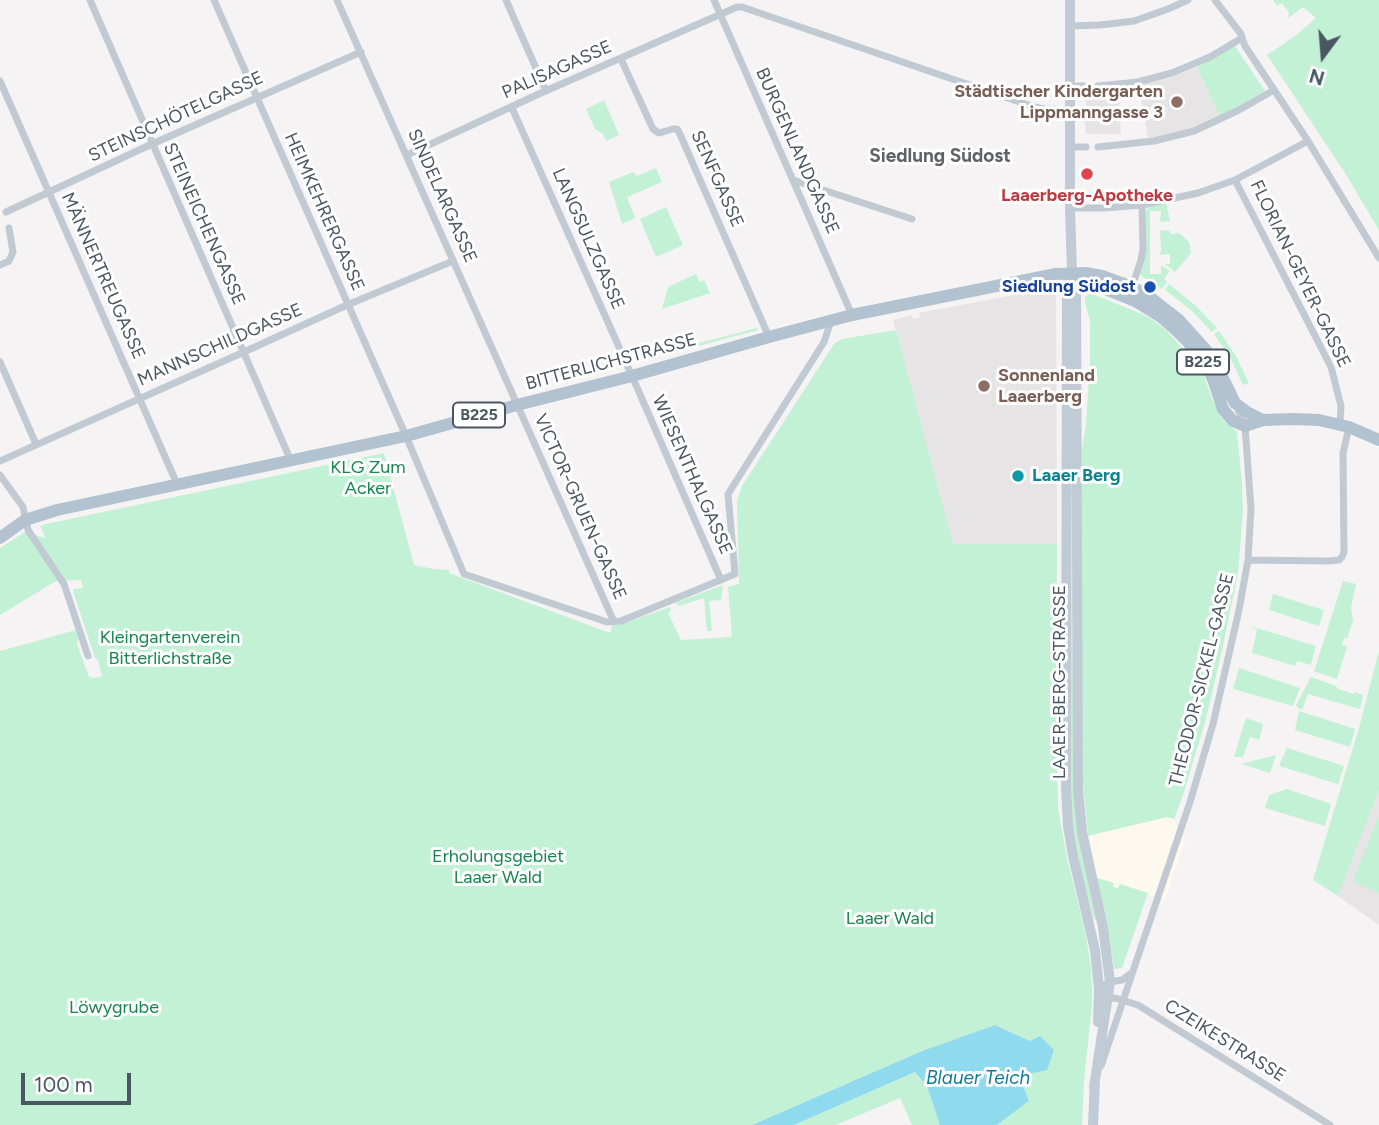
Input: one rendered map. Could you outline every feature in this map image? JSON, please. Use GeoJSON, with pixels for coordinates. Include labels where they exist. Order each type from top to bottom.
{"type":"FeatureCollection","features":[{"type":"Feature","properties":{"kind":"main road","name":"LAAER-BERG-STRASSE"},"geometry":{"type":"LineString","coordinates":[[1070,0],[1070,208],[1072,273],[1076,291],[1079,812],[1086,856],[1103,927],[1110,982],[1102,996]]}},
{"type":"Feature","properties":{"kind":"main road","name":"LAAER-BERG-STRASSE"},"geometry":{"type":"LineString","coordinates":[[1072,273],[1067,288],[1066,796],[1073,856],[1091,929],[1102,996],[1093,1125]]}},
{"type":"Feature","properties":{"kind":"main road","name":"BITTERLICHSTRASSE"},"geometry":{"type":"LineString","coordinates":[[0,538],[25,520],[57,510],[406,436],[517,405],[633,379],[769,337],[852,315],[1051,274],[1072,273]]}},
{"type":"Feature","properties":{"kind":"main road","name":"B225"},"geometry":{"type":"LineString","coordinates":[[1072,273],[1102,276],[1147,295],[1193,334],[1216,364],[1235,403]]}},
{"type":"Feature","properties":{"kind":"main road","name":"B225"},"geometry":{"type":"LineString","coordinates":[[1072,273],[1135,301],[1176,330],[1208,368],[1228,417],[1245,426]]}},
{"type":"Feature","properties":{"kind":"main road"},"geometry":{"type":"LineString","coordinates":[[1235,403],[1263,420]]}},
{"type":"Feature","properties":{"kind":"main road"},"geometry":{"type":"LineString","coordinates":[[1245,426],[1263,420],[1300,419],[1344,425],[1379,440]]}},
{"type":"Feature","properties":{"kind":"street","name":"STEINEICHENGASSE"},"geometry":{"type":"LineString","coordinates":[[90,0],[291,461]]}},
{"type":"Feature","properties":{"kind":"street","name":"HEIMKEHRERGASSE"},"geometry":{"type":"LineString","coordinates":[[214,0],[464,574],[607,622],[614,622]]}},
{"type":"Feature","properties":{"kind":"street","name":"SINDELARGASSE"},"geometry":{"type":"LineString","coordinates":[[337,0],[517,405]]}},
{"type":"Feature","properties":{"kind":"street"},"geometry":{"type":"LineString","coordinates":[[506,0],[546,92]]}},
{"type":"Feature","properties":{"kind":"street","name":"BURGENLANDGASSE"},"geometry":{"type":"LineString","coordinates":[[714,0],[852,315]]}},
{"type":"Feature","properties":{"kind":"street"},"geometry":{"type":"LineString","coordinates":[[1070,26],[1134,21],[1188,0]]}},
{"type":"Feature","properties":{"kind":"street"},"geometry":{"type":"LineString","coordinates":[[1215,0],[1308,141],[1379,258]]}},
{"type":"Feature","properties":{"kind":"street","name":"PALISAGASSE"},"geometry":{"type":"LineString","coordinates":[[407,155],[737,7],[1034,107],[1070,110]]}},
{"type":"Feature","properties":{"kind":"street"},"geometry":{"type":"LineString","coordinates":[[1098,86],[1138,82],[1172,73],[1210,57],[1242,38]]}},
{"type":"Feature","properties":{"kind":"street","name":"STEINSCHÖTELGASSE"},"geometry":{"type":"LineString","coordinates":[[6,212],[361,52]]}},
{"type":"Feature","properties":{"kind":"street","name":"SENFGASSE"},"geometry":{"type":"LineString","coordinates":[[621,59],[653,129],[659,133],[673,129],[679,132],[769,337]]}},
{"type":"Feature","properties":{"kind":"street","name":"MÄNNERTREUGASSE"},"geometry":{"type":"LineString","coordinates":[[0,81],[177,484]]}},
{"type":"Feature","properties":{"kind":"street"},"geometry":{"type":"LineString","coordinates":[[1070,86],[1086,86]]}},
{"type":"Feature","properties":{"kind":"street"},"geometry":{"type":"LineString","coordinates":[[1098,147],[1154,141],[1194,131],[1274,90]]}},
{"type":"Feature","properties":{"kind":"street","name":"LANGSULZGASSE"},"geometry":{"type":"LineString","coordinates":[[512,108],[633,379]]}},
{"type":"Feature","properties":{"kind":"street"},"geometry":{"type":"LineString","coordinates":[[1070,208],[1142,205],[1198,193],[1235,180],[1308,141]]}},
{"type":"Feature","properties":{"kind":"street"},"geometry":{"type":"LineString","coordinates":[[1070,147],[1086,147]]}},
{"type":"Feature","properties":{"kind":"street"},"geometry":{"type":"LineString","coordinates":[[793,180],[912,219]]}},
{"type":"Feature","properties":{"kind":"street","name":"FLORIAN-GEYER-GASSE"},"geometry":{"type":"LineString","coordinates":[[1235,180],[1331,367],[1344,425],[1342,557],[1328,561],[1248,560]]}},
{"type":"Feature","properties":{"kind":"street"},"geometry":{"type":"LineString","coordinates":[[1132,287],[1142,260],[1142,205]]}},
{"type":"Feature","properties":{"kind":"street"},"geometry":{"type":"LineString","coordinates":[[0,265],[9,261],[13,253],[9,228]]}},
{"type":"Feature","properties":{"kind":"street","name":"MANNSCHILDGASSE"},"geometry":{"type":"LineString","coordinates":[[0,461],[347,304],[453,261]]}},
{"type":"Feature","properties":{"kind":"street"},"geometry":{"type":"LineString","coordinates":[[614,622],[735,574],[727,494],[824,342],[831,321]]}},
{"type":"Feature","properties":{"kind":"street"},"geometry":{"type":"LineString","coordinates":[[0,362],[36,444]]}},
{"type":"Feature","properties":{"kind":"street","name":"WIESENTHALGASSE"},"geometry":{"type":"LineString","coordinates":[[633,379],[721,580]]}},
{"type":"Feature","properties":{"kind":"street","name":"THEODOR-SICKEL-GASSE"},"geometry":{"type":"LineString","coordinates":[[1094,1087],[1213,724],[1239,610],[1248,560],[1251,509],[1245,426],[1235,403]]}},
{"type":"Feature","properties":{"kind":"street","name":"VICTOR-GRUEN-GASSE"},"geometry":{"type":"LineString","coordinates":[[517,405],[614,622]]}},
{"type":"Feature","properties":{"kind":"street"},"geometry":{"type":"LineString","coordinates":[[0,475],[23,507],[28,530],[64,584],[88,656]]}},
{"type":"Feature","properties":{"kind":"street"},"geometry":{"type":"LineString","coordinates":[[1110,982],[1122,980],[1131,974]]}},
{"type":"Feature","properties":{"kind":"street","name":"CZEIKESTRASSE"},"geometry":{"type":"LineString","coordinates":[[1102,996],[1123,1000],[1151,1012],[1330,1125]]}},
{"type":"Feature","properties":{"kind":"shaded area","name":"Städtischer Kindergarten Lippmanngasse 3"},"geometry":{"type":"Polygon","coordinates":[[[1197,67],[1220,117],[1148,139],[1139,85],[1170,78],[1197,67]]]}},
{"type":"Feature","properties":{"kind":"shaded area"},"geometry":{"type":"Polygon","coordinates":[[[1119,98],[1121,134],[1086,134],[1086,99],[1119,98]]]}},
{"type":"Feature","properties":{"kind":"shaded area","name":"Sonnenland Laaerberg"},"geometry":{"type":"Polygon","coordinates":[[[1051,288],[1056,291],[1057,544],[953,545],[893,320],[912,315],[913,319],[920,318],[919,313],[1051,288]]]}},
{"type":"Feature","properties":{"kind":"shaded area"},"geometry":{"type":"Polygon","coordinates":[[[1379,791],[1379,925],[1338,896],[1379,791]]]}},
{"type":"Feature","properties":{"kind":"shaded area"},"geometry":{"type":"Polygon","coordinates":[[[1167,817],[1174,819],[1185,842],[1165,900],[1120,885],[1118,889],[1097,878],[1088,836],[1167,817]]]}},
{"type":"Feature","properties":{"kind":"green space"},"geometry":{"type":"Polygon","coordinates":[[[1273,0],[1379,0],[1379,230],[1267,55],[1316,18],[1303,7],[1287,19],[1288,11],[1282,3],[1277,6],[1273,0]]]}},
{"type":"Feature","properties":{"kind":"green space"},"geometry":{"type":"Polygon","coordinates":[[[1235,46],[1265,91],[1220,117],[1197,67],[1235,46]]]}},
{"type":"Feature","properties":{"kind":"green space"},"geometry":{"type":"Polygon","coordinates":[[[604,100],[619,135],[606,141],[603,134],[595,129],[586,109],[604,100]]]}},
{"type":"Feature","properties":{"kind":"green space"},"geometry":{"type":"Polygon","coordinates":[[[656,168],[662,182],[627,197],[635,218],[622,224],[609,182],[633,172],[637,176],[656,168]]]}},
{"type":"Feature","properties":{"kind":"green space"},"geometry":{"type":"Polygon","coordinates":[[[1166,202],[1170,221],[1160,222],[1161,211],[1150,211],[1150,274],[1161,274],[1161,265],[1170,271],[1164,279],[1167,282],[1162,289],[1140,275],[1144,261],[1146,211],[1149,206],[1166,202]]]}},
{"type":"Feature","properties":{"kind":"green space"},"geometry":{"type":"Polygon","coordinates":[[[666,207],[683,245],[656,257],[640,219],[666,207]]]}},
{"type":"Feature","properties":{"kind":"green space"},"geometry":{"type":"Polygon","coordinates":[[[1160,230],[1170,231],[1171,234],[1179,233],[1189,242],[1191,253],[1175,272],[1165,264],[1170,264],[1170,254],[1159,255],[1160,230]]]}},
{"type":"Feature","properties":{"kind":"green space"},"geometry":{"type":"Polygon","coordinates":[[[696,274],[700,282],[704,280],[710,293],[662,309],[668,287],[696,274]]]}},
{"type":"Feature","properties":{"kind":"green space"},"geometry":{"type":"Polygon","coordinates":[[[1169,284],[1217,328],[1212,332],[1190,309],[1165,290],[1169,284]]]}},
{"type":"Feature","properties":{"kind":"green space"},"geometry":{"type":"Polygon","coordinates":[[[1088,294],[1153,320],[1167,331],[1193,360],[1204,376],[1220,414],[1237,432],[1243,512],[1238,573],[1223,646],[1206,719],[1174,819],[1167,817],[1088,836],[1083,783],[1081,519],[1082,450],[1090,362],[1090,321],[1085,303],[1088,294]]]}},
{"type":"Feature","properties":{"kind":"green space"},"geometry":{"type":"Polygon","coordinates":[[[757,328],[758,330],[669,354],[668,351],[757,328]]]}},
{"type":"Feature","properties":{"kind":"green space","name":"Erholungsgebiet Laaer Wald"},"geometry":{"type":"Polygon","coordinates":[[[896,330],[953,544],[1057,544],[1058,808],[1085,931],[1092,987],[1082,1125],[997,1125],[1029,1101],[1022,1083],[1028,1074],[1030,1041],[995,1025],[922,1051],[752,1125],[0,1125],[0,651],[76,630],[79,638],[77,644],[89,677],[102,676],[73,591],[83,588],[81,580],[56,581],[0,615],[0,548],[25,532],[46,538],[40,526],[46,524],[384,453],[414,565],[449,570],[449,573],[610,633],[612,626],[670,607],[671,611],[668,613],[681,640],[732,637],[728,587],[739,584],[737,501],[742,486],[834,344],[842,339],[896,330]]]}},
{"type":"Feature","properties":{"kind":"green space"},"geometry":{"type":"Polygon","coordinates":[[[1219,331],[1236,356],[1249,383],[1243,385],[1230,357],[1214,334],[1219,331]]]}},
{"type":"Feature","properties":{"kind":"green space"},"geometry":{"type":"Polygon","coordinates":[[[1072,561],[1074,793],[1097,922],[1093,917],[1080,865],[1070,795],[1072,561]]]}},
{"type":"Feature","properties":{"kind":"green space"},"geometry":{"type":"Polygon","coordinates":[[[1343,581],[1356,584],[1351,608],[1353,620],[1347,639],[1344,638],[1342,645],[1347,647],[1337,679],[1314,671],[1343,581]]]}},
{"type":"Feature","properties":{"kind":"green space"},"geometry":{"type":"Polygon","coordinates":[[[723,585],[721,600],[709,601],[712,631],[707,631],[704,598],[679,606],[675,603],[723,585]]]}},
{"type":"Feature","properties":{"kind":"green space"},"geometry":{"type":"Polygon","coordinates":[[[1273,594],[1324,610],[1319,626],[1269,610],[1273,594]]]}},
{"type":"Feature","properties":{"kind":"green space"},"geometry":{"type":"Polygon","coordinates":[[[1250,626],[1316,646],[1311,665],[1297,661],[1295,666],[1252,653],[1257,630],[1250,626]]]}},
{"type":"Feature","properties":{"kind":"green space"},"geometry":{"type":"Polygon","coordinates":[[[1379,651],[1379,791],[1338,896],[1313,880],[1359,728],[1379,651]]]}},
{"type":"Feature","properties":{"kind":"green space"},"geometry":{"type":"Polygon","coordinates":[[[1239,668],[1300,688],[1293,706],[1233,689],[1239,668]]]}},
{"type":"Feature","properties":{"kind":"green space"},"geometry":{"type":"Polygon","coordinates":[[[1311,677],[1338,689],[1363,695],[1360,709],[1308,694],[1302,710],[1298,708],[1296,705],[1311,677]]]}},
{"type":"Feature","properties":{"kind":"green space"},"geometry":{"type":"Polygon","coordinates":[[[1299,711],[1355,729],[1350,747],[1295,730],[1299,711]]]}},
{"type":"Feature","properties":{"kind":"green space"},"geometry":{"type":"Polygon","coordinates":[[[1246,718],[1263,724],[1259,740],[1250,737],[1243,757],[1234,757],[1246,718]]]}},
{"type":"Feature","properties":{"kind":"green space"},"geometry":{"type":"Polygon","coordinates":[[[1287,748],[1344,766],[1338,784],[1279,766],[1287,748]]]}},
{"type":"Feature","properties":{"kind":"green space"},"geometry":{"type":"Polygon","coordinates":[[[1276,755],[1270,773],[1241,764],[1276,755]]]}},
{"type":"Feature","properties":{"kind":"green space"},"geometry":{"type":"Polygon","coordinates":[[[1287,789],[1331,804],[1325,826],[1265,808],[1269,795],[1287,789]]]}},
{"type":"Feature","properties":{"kind":"green space"},"geometry":{"type":"Polygon","coordinates":[[[1379,818],[1379,893],[1353,881],[1379,818]]]}},
{"type":"Feature","properties":{"kind":"green space"},"geometry":{"type":"Polygon","coordinates":[[[1097,878],[1114,883],[1113,887],[1118,888],[1120,884],[1148,893],[1122,968],[1114,969],[1097,878]]]}},
{"type":"Feature","properties":{"kind":"green space"},"geometry":{"type":"Polygon","coordinates":[[[915,1072],[927,1086],[940,1125],[912,1125],[900,1098],[836,1125],[794,1125],[915,1072]]]}},
{"type":"Feature","properties":{"kind":"water","name":"Blauer Teich"},"geometry":{"type":"Polygon","coordinates":[[[995,1025],[1030,1041],[1040,1036],[1054,1050],[1047,1070],[1028,1074],[1022,1083],[1029,1101],[997,1125],[940,1125],[927,1086],[915,1072],[794,1125],[752,1125],[922,1051],[995,1025]]]}},
{"type":"Feature","properties":{"kind":"place","name":"Städtischer Kindergarten Lippmanngasse 3"},"geometry":{"type":"Point","coordinates":[1177,102]}},
{"type":"Feature","properties":{"kind":"place","name":"Laaerberg-Apotheke"},"geometry":{"type":"Point","coordinates":[1087,174]}},
{"type":"Feature","properties":{"kind":"place","name":"Siedlung Südost"},"geometry":{"type":"Point","coordinates":[1150,287]}},
{"type":"Feature","properties":{"kind":"place","name":"Sonnenland Laaerberg"},"geometry":{"type":"Point","coordinates":[984,386]}},
{"type":"Feature","properties":{"kind":"place","name":"Laaer Berg"},"geometry":{"type":"Point","coordinates":[1018,476]}},
{"type":"Feature","properties":{"kind":"district","name":"Siedlung Südost"},"geometry":{"type":"Point","coordinates":[940,156]}},
{"type":"Feature","properties":{"kind":"park label","name":"KLG Zum Acker"},"geometry":{"type":"Point","coordinates":[368,478]}},
{"type":"Feature","properties":{"kind":"park label","name":"Kleingartenverein Bitterlichstraße"},"geometry":{"type":"Point","coordinates":[170,648]}},
{"type":"Feature","properties":{"kind":"park label","name":"Laaer Wald"},"geometry":{"type":"Point","coordinates":[890,919]}},
{"type":"Feature","properties":{"kind":"park label","name":"Löwygrube"},"geometry":{"type":"Point","coordinates":[114,1008]}}]}
